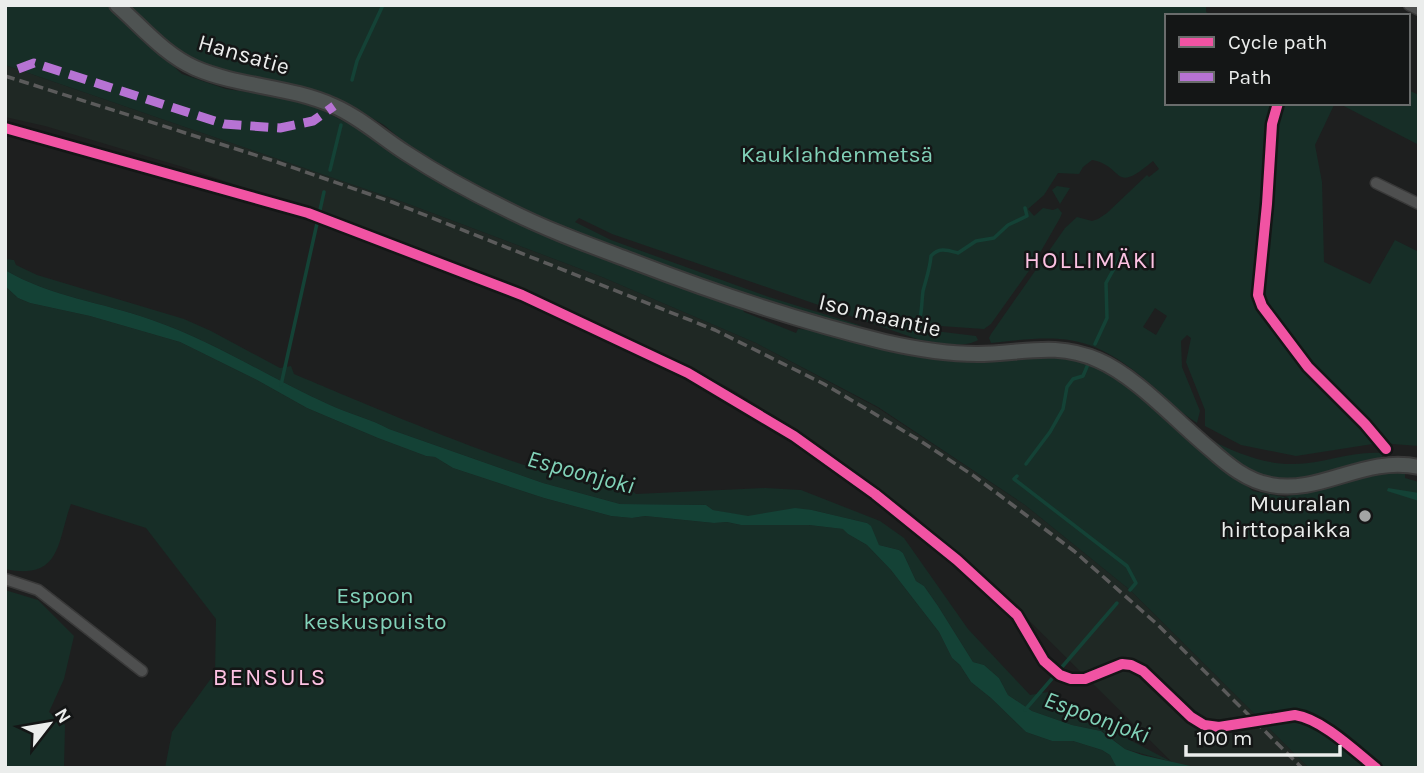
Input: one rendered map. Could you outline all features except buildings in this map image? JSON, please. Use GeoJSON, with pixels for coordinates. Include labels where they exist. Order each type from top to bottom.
{"type":"FeatureCollection","features":[{"type":"Feature","properties":{"kind":"main road","name":"Hansatie"},"geometry":{"type":"LineString","coordinates":[[117,5],[164,49],[192,66],[334,106]]}},
{"type":"Feature","properties":{"kind":"main road","name":"Iso maantie"},"geometry":{"type":"LineString","coordinates":[[334,106],[362,120],[403,151],[440,174],[526,219],[749,304],[818,325],[919,350],[981,354],[1032,348],[1060,349],[1099,360],[1139,387],[1224,461],[1254,480],[1271,486],[1308,484],[1380,465],[1419,467]]}},
{"type":"Feature","properties":{"kind":"street"},"geometry":{"type":"LineString","coordinates":[[1409,5],[1419,10]]}},
{"type":"Feature","properties":{"kind":"street"},"geometry":{"type":"LineString","coordinates":[[1376,183],[1419,204]]}},
{"type":"Feature","properties":{"kind":"street"},"geometry":{"type":"LineString","coordinates":[[5,579],[38,590],[142,671]]}},
{"type":"Feature","properties":{"kind":"shaded area"},"geometry":{"type":"Polygon","coordinates":[[[5,65],[403,202],[602,277],[756,343],[878,408],[1025,505],[1130,590],[1309,768],[1178,768],[980,572],[910,512],[814,441],[733,390],[658,351],[481,274],[325,215],[183,167],[45,126],[5,117],[5,65]]]}},
{"type":"Feature","properties":{"kind":"shaded area"},"geometry":{"type":"Polygon","coordinates":[[[5,270],[40,287],[175,329],[338,408],[389,429],[543,483],[620,504],[706,505],[713,510],[748,516],[795,508],[867,523],[879,545],[903,553],[916,581],[924,586],[973,662],[984,665],[999,678],[1008,695],[1032,711],[1072,725],[1101,731],[1125,749],[1199,768],[1117,768],[1110,755],[1102,750],[1073,741],[1052,741],[1026,732],[971,682],[952,658],[939,632],[891,570],[867,545],[843,529],[611,516],[544,498],[453,468],[435,457],[378,438],[307,408],[180,342],[18,298],[5,286],[5,270]]]}},
{"type":"Feature","properties":{"kind":"shaded area"},"geometry":{"type":"Polygon","coordinates":[[[1388,488],[1419,493],[1419,501],[1387,491],[1388,488]]]}},
{"type":"Feature","properties":{"kind":"green space"},"geometry":{"type":"Polygon","coordinates":[[[5,5],[107,5],[182,74],[226,89],[290,98],[314,106],[353,126],[436,178],[796,333],[798,329],[827,331],[920,357],[960,360],[1051,354],[1089,362],[1112,375],[1253,491],[1285,497],[1379,469],[1405,471],[1405,478],[1419,482],[1419,768],[1309,768],[1130,590],[1025,505],[878,407],[756,343],[602,277],[403,202],[5,65],[5,5]]]}},
{"type":"Feature","properties":{"kind":"green space","name":"Kauklahdenmetsä"},"geometry":{"type":"Polygon","coordinates":[[[125,5],[1206,5],[1206,12],[1210,14],[1165,14],[1165,105],[1334,105],[1315,145],[1322,182],[1324,262],[1370,284],[1395,240],[1419,252],[1419,446],[1379,443],[1296,456],[1241,445],[1205,426],[1205,410],[1186,362],[1191,338],[1187,335],[1181,341],[1182,367],[1200,411],[1197,423],[1127,365],[1091,346],[1057,339],[991,343],[991,334],[1065,228],[1077,217],[1092,221],[1107,213],[1147,175],[1149,177],[1159,169],[1153,161],[1124,178],[1102,163],[1092,160],[1079,174],[1058,173],[1044,195],[1028,209],[1034,216],[1043,208],[1058,208],[1062,213],[1033,265],[991,324],[984,329],[936,327],[935,331],[976,336],[978,340],[965,344],[942,343],[920,340],[612,234],[579,218],[575,222],[611,240],[769,297],[862,326],[843,324],[759,302],[610,247],[499,200],[417,153],[384,125],[339,99],[209,69],[171,47],[125,5]],[[1155,308],[1143,327],[1156,335],[1167,316],[1155,308]]]}},
{"type":"Feature","properties":{"kind":"green space"},"geometry":{"type":"Polygon","coordinates":[[[1410,91],[1419,95],[1419,145],[1342,105],[1410,105],[1410,91]]]}},
{"type":"Feature","properties":{"kind":"green space"},"geometry":{"type":"Polygon","coordinates":[[[1057,186],[1070,188],[1060,204],[1052,190],[1057,186]]]}},
{"type":"Feature","properties":{"kind":"green space"},"geometry":{"type":"Polygon","coordinates":[[[5,259],[14,260],[16,265],[37,275],[184,319],[280,368],[291,366],[294,374],[361,402],[464,444],[566,478],[603,487],[626,486],[636,494],[765,488],[801,490],[880,521],[904,538],[968,629],[1030,695],[1048,692],[1049,703],[1109,725],[1128,739],[1172,762],[1125,749],[1102,731],[1072,725],[1032,711],[1008,695],[999,678],[984,665],[973,662],[924,586],[916,581],[903,553],[879,545],[867,523],[812,510],[748,517],[713,510],[706,505],[620,504],[543,483],[389,429],[338,408],[175,329],[40,287],[5,270],[5,259]]]}},
{"type":"Feature","properties":{"kind":"green space","name":"Espoon keskuspuisto"},"geometry":{"type":"Polygon","coordinates":[[[5,286],[18,298],[30,303],[90,316],[180,342],[307,408],[378,438],[435,457],[453,468],[544,498],[611,516],[844,529],[867,545],[891,570],[939,632],[952,658],[971,682],[1026,732],[1052,741],[1073,741],[1102,750],[1110,755],[1117,768],[165,768],[172,732],[215,673],[216,619],[146,528],[71,504],[59,544],[47,563],[37,569],[24,571],[5,569],[5,286]]]}},
{"type":"Feature","properties":{"kind":"green space"},"geometry":{"type":"Polygon","coordinates":[[[1209,439],[1250,457],[1283,464],[1370,453],[1384,455],[1379,459],[1320,475],[1273,480],[1247,471],[1209,439]]]}},
{"type":"Feature","properties":{"kind":"green space"},"geometry":{"type":"Polygon","coordinates":[[[5,590],[38,600],[74,636],[64,679],[49,712],[65,725],[64,768],[5,768],[5,590]]]}},
{"type":"Feature","properties":{"kind":"waterway"},"geometry":{"type":"LineString","coordinates":[[352,80],[357,61],[383,5]]}},
{"type":"Feature","properties":{"kind":"waterway"},"geometry":{"type":"LineString","coordinates":[[330,170],[341,125]]}},
{"type":"Feature","properties":{"kind":"waterway"},"geometry":{"type":"LineString","coordinates":[[281,385],[324,192]]}},
{"type":"Feature","properties":{"kind":"waterway"},"geometry":{"type":"LineString","coordinates":[[914,331],[920,316],[931,256],[940,250],[958,253],[976,241],[994,238],[1008,225],[1027,216],[1025,208]]}},
{"type":"Feature","properties":{"kind":"waterway"},"geometry":{"type":"LineString","coordinates":[[1095,344],[1107,318],[1106,283],[1126,247]]}},
{"type":"Feature","properties":{"kind":"waterway"},"geometry":{"type":"LineString","coordinates":[[1026,464],[1063,409],[1067,387],[1073,379],[1083,376],[1089,362]]}},
{"type":"Feature","properties":{"kind":"waterway"},"geometry":{"type":"LineString","coordinates":[[1017,476],[1014,479],[1127,566],[1136,583],[1130,590]]}},
{"type":"Feature","properties":{"kind":"waterway","name":"Espoonjoki"},"geometry":{"type":"LineString","coordinates":[[1025,710],[1117,603]]}},
{"type":"Feature","properties":{"kind":"railway"},"geometry":{"type":"LineString","coordinates":[[5,76],[271,160],[392,202],[715,330],[824,384],[974,476],[1074,551],[1158,625],[1302,768]]}},
{"type":"Feature","properties":{"kind":"marked path"},"geometry":{"type":"LineString","coordinates":[[18,69],[34,63],[224,124],[280,128],[313,121],[334,106]]}},
{"type":"Feature","properties":{"kind":"cycle path"},"geometry":{"type":"LineString","coordinates":[[1277,105],[1272,124],[1258,295],[1262,306],[1308,367],[1386,449]]}},
{"type":"Feature","properties":{"kind":"cycle path"},"geometry":{"type":"LineString","coordinates":[[5,128],[308,213],[522,295],[688,373],[794,436],[875,494],[957,560],[1017,615],[1044,661],[1060,675],[1071,679],[1085,679],[1122,664],[1131,665],[1143,671],[1191,717],[1204,725],[1219,727],[1295,715],[1327,729],[1376,768]]}},
{"type":"Feature","properties":{"kind":"place","name":"Muuralan hirttopaikka"},"geometry":{"type":"Point","coordinates":[1365,516]}},
{"type":"Feature","properties":{"kind":"district","name":"HOLLIMÄKI"},"geometry":{"type":"Point","coordinates":[1091,260]}},
{"type":"Feature","properties":{"kind":"district","name":"BENSULS"},"geometry":{"type":"Point","coordinates":[270,677]}}]}
